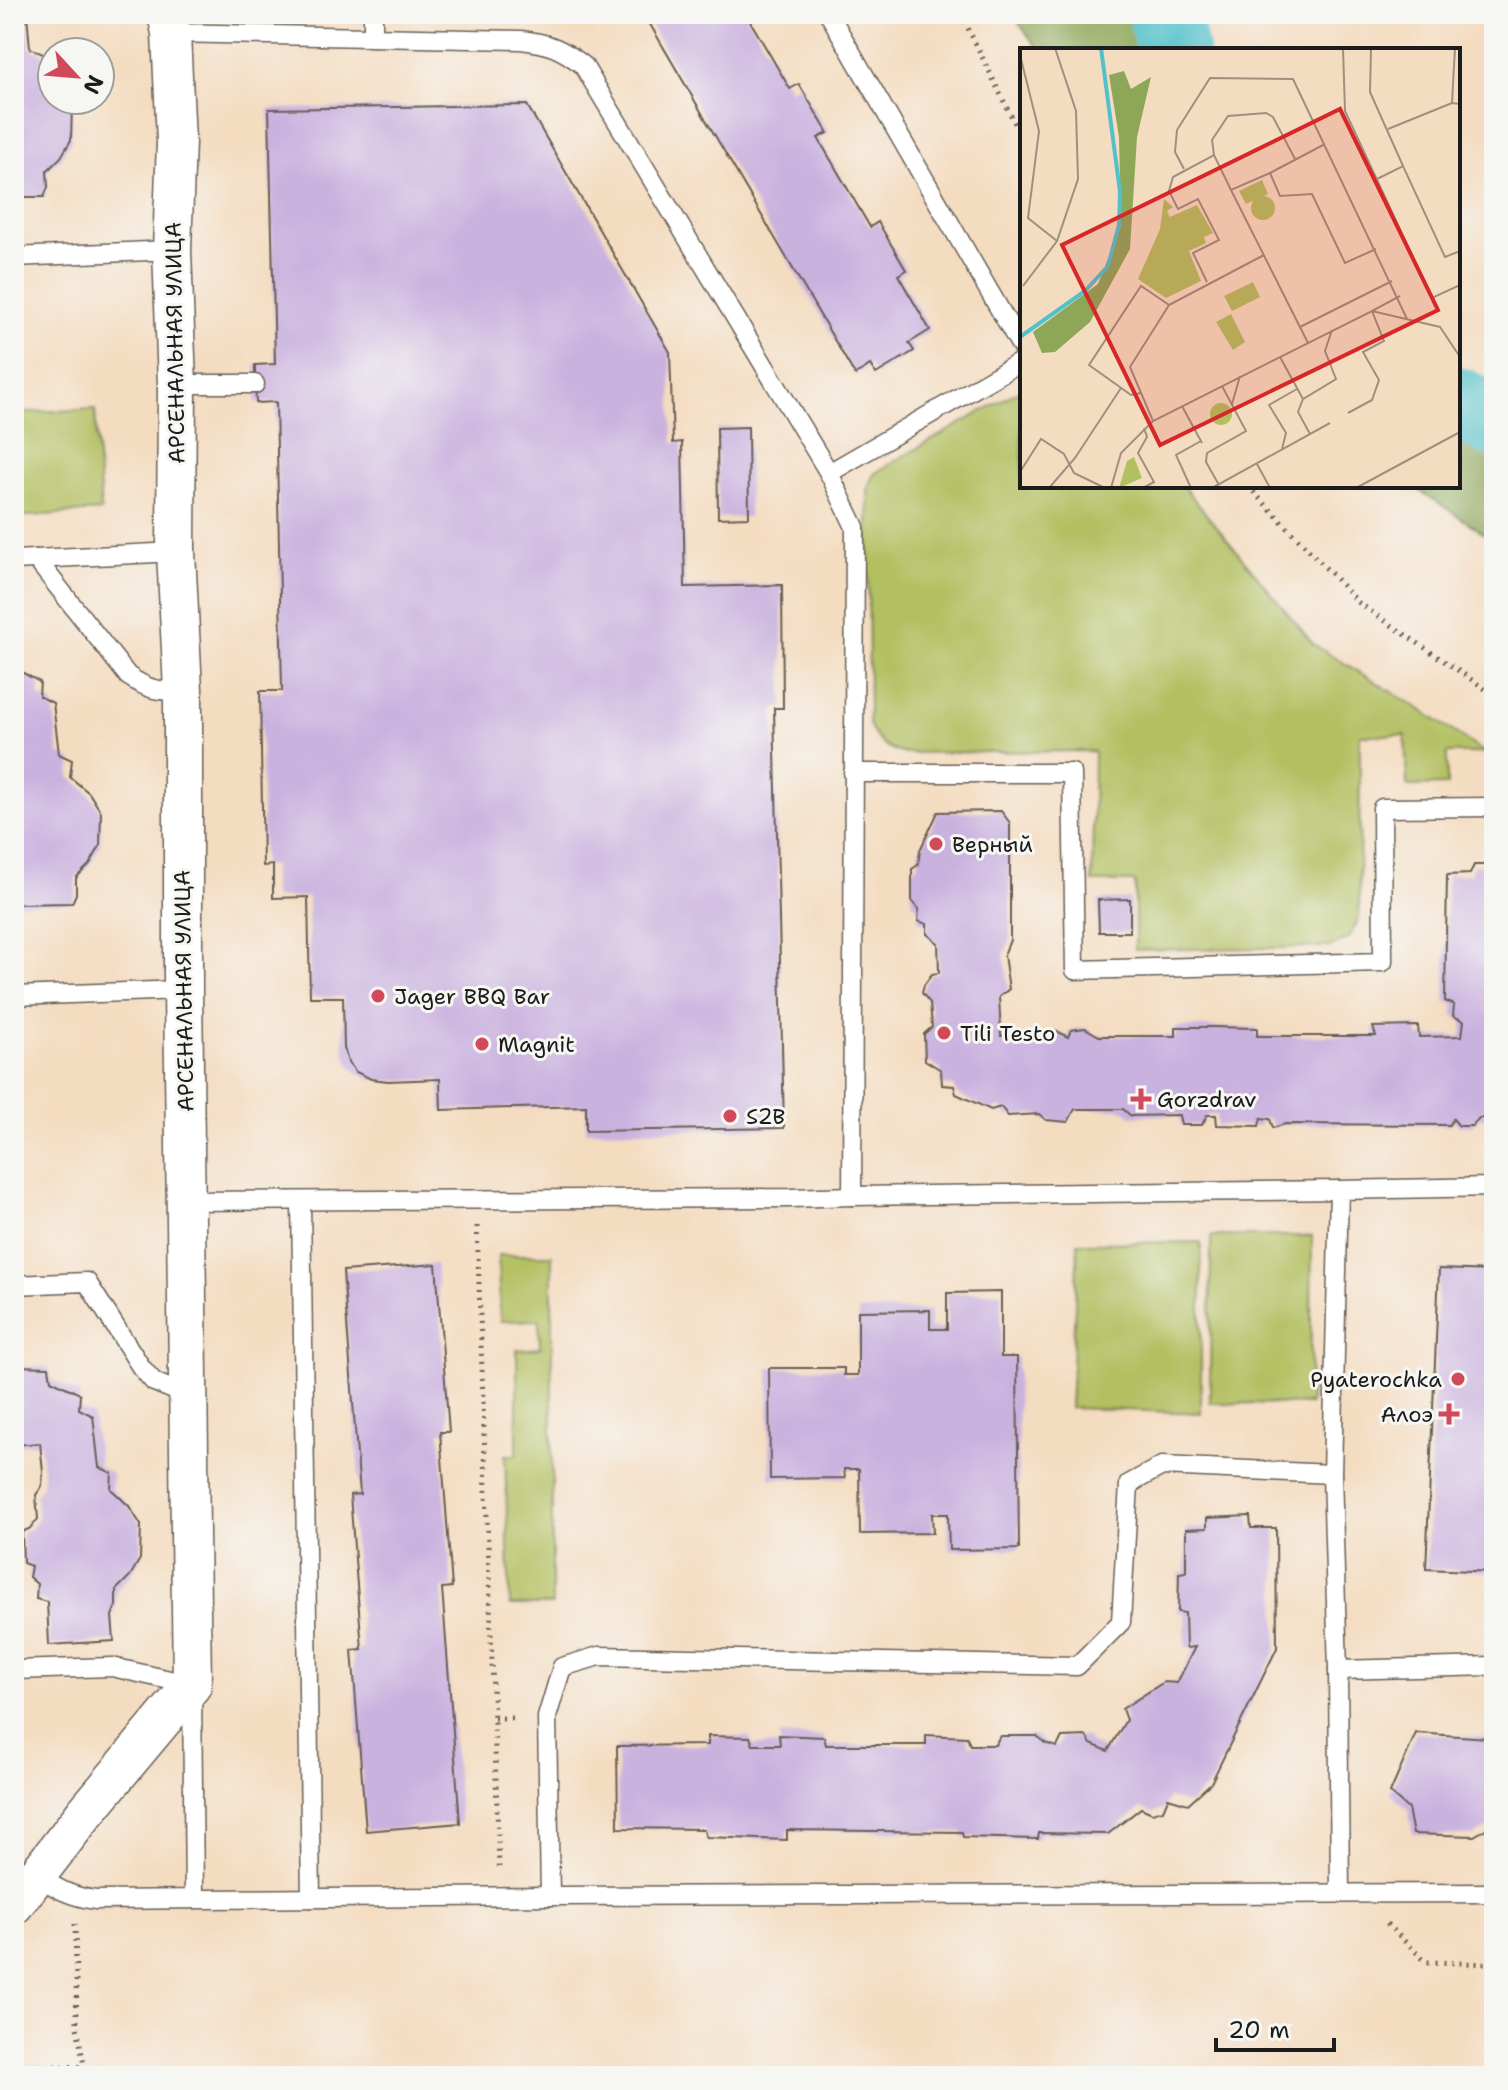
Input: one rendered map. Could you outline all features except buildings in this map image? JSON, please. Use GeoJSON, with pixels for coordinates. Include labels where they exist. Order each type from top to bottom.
{"type":"FeatureCollection","features":[{"type":"Feature","properties":{"kind":"street","name":"АРСЕНАЛЬНАЯ УЛИЦА"},"geometry":{"type":"LineString","coordinates":[[169,24],[176,142],[172,250],[177,384],[176,552],[183,690],[183,990],[192,1685]]}},
{"type":"Feature","properties":{"kind":"street"},"geometry":{"type":"LineString","coordinates":[[14,1905],[85,1813],[192,1685]]}},
{"type":"Feature","properties":{"kind":"lane"},"geometry":{"type":"LineString","coordinates":[[373,14],[373,37]]}},
{"type":"Feature","properties":{"kind":"lane"},"geometry":{"type":"LineString","coordinates":[[829,14],[1020,345]]}},
{"type":"Feature","properties":{"kind":"lane"},"geometry":{"type":"LineString","coordinates":[[169,24],[373,37],[521,40],[545,42],[566,52],[583,65],[829,473],[855,527],[852,1196]]}},
{"type":"Feature","properties":{"kind":"lane"},"geometry":{"type":"LineString","coordinates":[[14,257],[172,250]]}},
{"type":"Feature","properties":{"kind":"lane"},"geometry":{"type":"LineString","coordinates":[[829,473],[1020,362]]}},
{"type":"Feature","properties":{"kind":"lane"},"geometry":{"type":"LineString","coordinates":[[177,384],[255,384]]}},
{"type":"Feature","properties":{"kind":"lane"},"geometry":{"type":"LineString","coordinates":[[14,560],[176,552]]}},
{"type":"Feature","properties":{"kind":"lane"},"geometry":{"type":"LineString","coordinates":[[36,559],[128,676],[158,692],[183,690]]}},
{"type":"Feature","properties":{"kind":"lane"},"geometry":{"type":"LineString","coordinates":[[853,773],[1072,773],[1075,970],[1383,962],[1382,808],[1494,807]]}},
{"type":"Feature","properties":{"kind":"lane"},"geometry":{"type":"LineString","coordinates":[[14,996],[183,990]]}},
{"type":"Feature","properties":{"kind":"lane"},"geometry":{"type":"LineString","coordinates":[[187,1201],[791,1198],[1494,1187]]}},
{"type":"Feature","properties":{"kind":"lane"},"geometry":{"type":"LineString","coordinates":[[1339,1190],[1332,1474],[1348,1893]]}},
{"type":"Feature","properties":{"kind":"lane"},"geometry":{"type":"LineString","coordinates":[[301,1201],[311,1898]]}},
{"type":"Feature","properties":{"kind":"lane"},"geometry":{"type":"LineString","coordinates":[[14,1285],[87,1282],[141,1367],[154,1382],[171,1389],[190,1388]]}},
{"type":"Feature","properties":{"kind":"lane"},"geometry":{"type":"LineString","coordinates":[[550,1896],[547,1717],[562,1667],[599,1656],[1077,1666],[1121,1622],[1129,1484],[1162,1466],[1332,1474]]}},
{"type":"Feature","properties":{"kind":"lane"},"geometry":{"type":"LineString","coordinates":[[1338,1670],[1494,1666]]}},
{"type":"Feature","properties":{"kind":"lane"},"geometry":{"type":"LineString","coordinates":[[14,1670],[112,1667],[192,1685],[194,1899]]}},
{"type":"Feature","properties":{"kind":"lane"},"geometry":{"type":"LineString","coordinates":[[37,1875],[55,1888],[76,1897],[96,1900],[1494,1893]]}},
{"type":"Feature","properties":{"kind":"path"},"geometry":{"type":"LineString","coordinates":[[961,14],[1020,134]]}},
{"type":"Feature","properties":{"kind":"path"},"geometry":{"type":"LineString","coordinates":[[1250,488],[1359,603],[1494,695]]}},
{"type":"Feature","properties":{"kind":"path"},"geometry":{"type":"LineString","coordinates":[[476,1200],[500,1896]]}},
{"type":"Feature","properties":{"kind":"path"},"geometry":{"type":"LineString","coordinates":[[1411,1379],[1435,1375]]}},
{"type":"Feature","properties":{"kind":"path"},"geometry":{"type":"LineString","coordinates":[[1348,1893],[1426,1962],[1494,1964]]}},
{"type":"Feature","properties":{"kind":"path"},"geometry":{"type":"LineString","coordinates":[[75,1923],[77,2027],[86,2076]]}},
{"type":"Feature","properties":{"kind":"path"},"geometry":{"type":"LineString","coordinates":[[14,2065],[84,2067]]}},
{"type":"Feature","properties":{"kind":"green space"},"geometry":{"type":"Polygon","coordinates":[[[1012,14],[1152,14],[1157,48],[1038,48],[1012,14]]]}},
{"type":"Feature","properties":{"kind":"green space"},"geometry":{"type":"Polygon","coordinates":[[[1020,390],[1020,488],[1185,488],[1313,644],[1485,753],[1447,753],[1447,785],[1407,786],[1405,735],[1360,735],[1359,918],[1349,938],[1330,947],[1135,950],[1135,882],[1092,882],[1094,751],[902,753],[885,746],[869,724],[868,487],[874,474],[1020,390]]]}},
{"type":"Feature","properties":{"kind":"green space"},"geometry":{"type":"Polygon","coordinates":[[[95,409],[101,511],[14,517],[14,413],[95,409]]]}},
{"type":"Feature","properties":{"kind":"green space"},"geometry":{"type":"Polygon","coordinates":[[[1460,422],[1494,439],[1494,540],[1416,488],[1460,488],[1460,422]]]}},
{"type":"Feature","properties":{"kind":"green space"},"geometry":{"type":"Polygon","coordinates":[[[1211,1236],[1312,1236],[1310,1404],[1210,1403],[1211,1236]]]}},
{"type":"Feature","properties":{"kind":"green space"},"geometry":{"type":"Polygon","coordinates":[[[1201,1242],[1201,1413],[1070,1408],[1078,1243],[1201,1242]]]}},
{"type":"Feature","properties":{"kind":"green space"},"geometry":{"type":"Polygon","coordinates":[[[498,1255],[552,1255],[552,1605],[510,1605],[505,1455],[517,1455],[517,1350],[540,1348],[539,1320],[500,1321],[498,1255]]]}},
{"type":"Feature","properties":{"kind":"waterway"},"geometry":{"type":"LineString","coordinates":[[1164,14],[1172,48]]}},
{"type":"Feature","properties":{"kind":"waterway"},"geometry":{"type":"LineString","coordinates":[[1460,404],[1494,421]]}},
{"type":"Feature","properties":{"kind":"place","name":"Верный"},"geometry":{"type":"Point","coordinates":[936,844]}},
{"type":"Feature","properties":{"kind":"place","name":"Jager BBQ Bar"},"geometry":{"type":"Point","coordinates":[378,996]}},
{"type":"Feature","properties":{"kind":"place","name":"Tili Testo"},"geometry":{"type":"Point","coordinates":[944,1033]}},
{"type":"Feature","properties":{"kind":"place","name":"Magnit"},"geometry":{"type":"Point","coordinates":[482,1044]}},
{"type":"Feature","properties":{"kind":"place","name":"Gorzdrav"},"geometry":{"type":"Point","coordinates":[1141,1099]}},
{"type":"Feature","properties":{"kind":"place","name":"S2B"},"geometry":{"type":"Point","coordinates":[730,1116]}},
{"type":"Feature","properties":{"kind":"place","name":"Pyaterochka"},"geometry":{"type":"Point","coordinates":[1458,1379]}},
{"type":"Feature","properties":{"kind":"place","name":"Алоэ"},"geometry":{"type":"Point","coordinates":[1449,1414]}}]}
